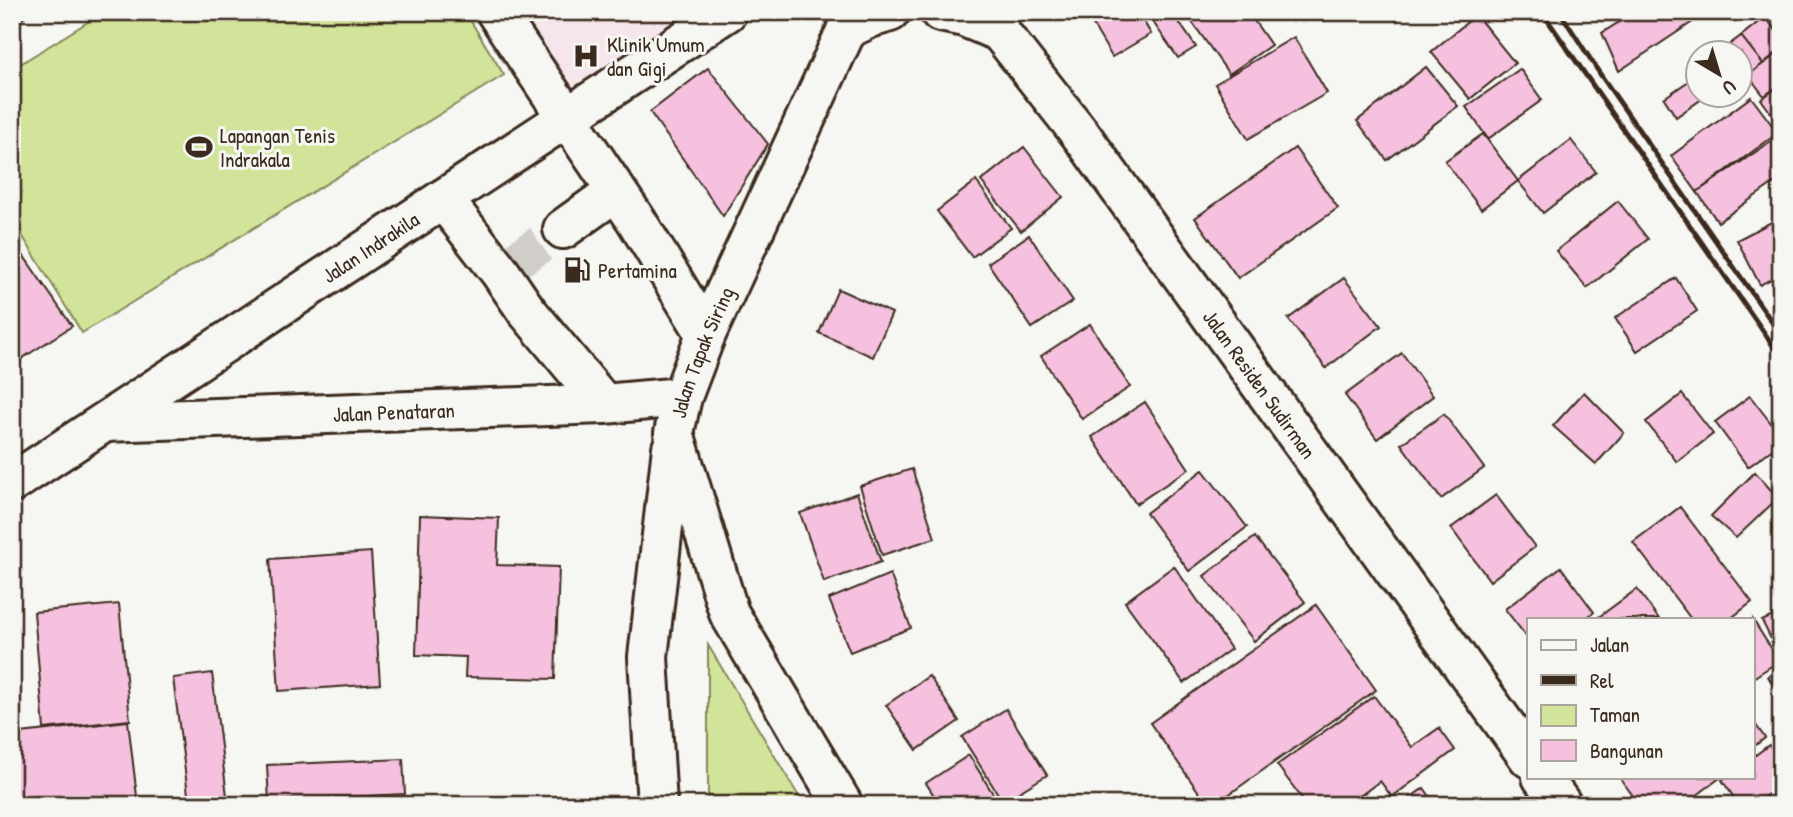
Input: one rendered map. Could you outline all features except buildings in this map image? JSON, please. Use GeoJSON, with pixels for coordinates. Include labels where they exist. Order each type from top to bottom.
{"type":"FeatureCollection","features":[{"type":"Feature","properties":{"kind":"street"},"geometry":{"type":"LineString","coordinates":[[496,12],[616,191],[706,334]]}},
{"type":"Feature","properties":{"kind":"street","name":"Jalan Indrakila"},"geometry":{"type":"LineString","coordinates":[[12,483],[727,12]]}},
{"type":"Feature","properties":{"kind":"street"},"geometry":{"type":"LineString","coordinates":[[849,20],[890,12]]}},
{"type":"Feature","properties":{"kind":"street"},"geometry":{"type":"LineString","coordinates":[[940,12],[995,22]]}},
{"type":"Feature","properties":{"kind":"street","name":"Jalan Tapak Siring"},"geometry":{"type":"LineString","coordinates":[[843,805],[729,613],[678,415],[706,334],[849,20]]}},
{"type":"Feature","properties":{"kind":"street","name":"Jalan Residen Sudirman"},"geometry":{"type":"LineString","coordinates":[[995,22],[1089,146],[1527,755]]}},
{"type":"Feature","properties":{"kind":"street"},"geometry":{"type":"LineString","coordinates":[[563,229],[616,191]]}},
{"type":"Feature","properties":{"kind":"street"},"geometry":{"type":"LineString","coordinates":[[443,199],[505,269],[526,310],[604,404]]}},
{"type":"Feature","properties":{"kind":"street","name":"Jalan Penataran"},"geometry":{"type":"LineString","coordinates":[[105,422],[604,404],[678,415]]}},
{"type":"Feature","properties":{"kind":"street"},"geometry":{"type":"LineString","coordinates":[[657,805],[648,657],[678,415]]}},
{"type":"Feature","properties":{"kind":"street"},"geometry":{"type":"LineString","coordinates":[[1543,778],[1562,805]]}},
{"type":"Feature","properties":{"kind":"shaded area","name":"Klinik Umum dan Gigi"},"geometry":{"type":"Polygon","coordinates":[[[511,12],[698,12],[568,100],[511,12]]]}},
{"type":"Feature","properties":{"kind":"green space","name":"Lapangan Tenis Indrakala"},"geometry":{"type":"Polygon","coordinates":[[[104,12],[465,12],[504,75],[82,333],[12,219],[12,69],[104,12]]]}},
{"type":"Feature","properties":{"kind":"green space"},"geometry":{"type":"Polygon","coordinates":[[[708,645],[804,805],[708,805],[708,645]]]}},
{"type":"Feature","properties":{"kind":"tunnel"},"geometry":{"type":"LineString","coordinates":[[509,265],[563,229]]}},
{"type":"Feature","properties":{"kind":"railway"},"geometry":{"type":"LineString","coordinates":[[1542,12],[1781,357]]}},
{"type":"Feature","properties":{"kind":"railway"},"geometry":{"type":"LineString","coordinates":[[1560,12],[1781,335]]}},
{"type":"Feature","properties":{"kind":"place","name":"Klinik Umum dan Gigi"},"geometry":{"type":"Point","coordinates":[586,56]}},
{"type":"Feature","properties":{"kind":"place","name":"Lapangan Tenis Indrakala"},"geometry":{"type":"Point","coordinates":[199,147]}},
{"type":"Feature","properties":{"kind":"place","name":"Pertamina"},"geometry":{"type":"Point","coordinates":[577,270]}}]}
